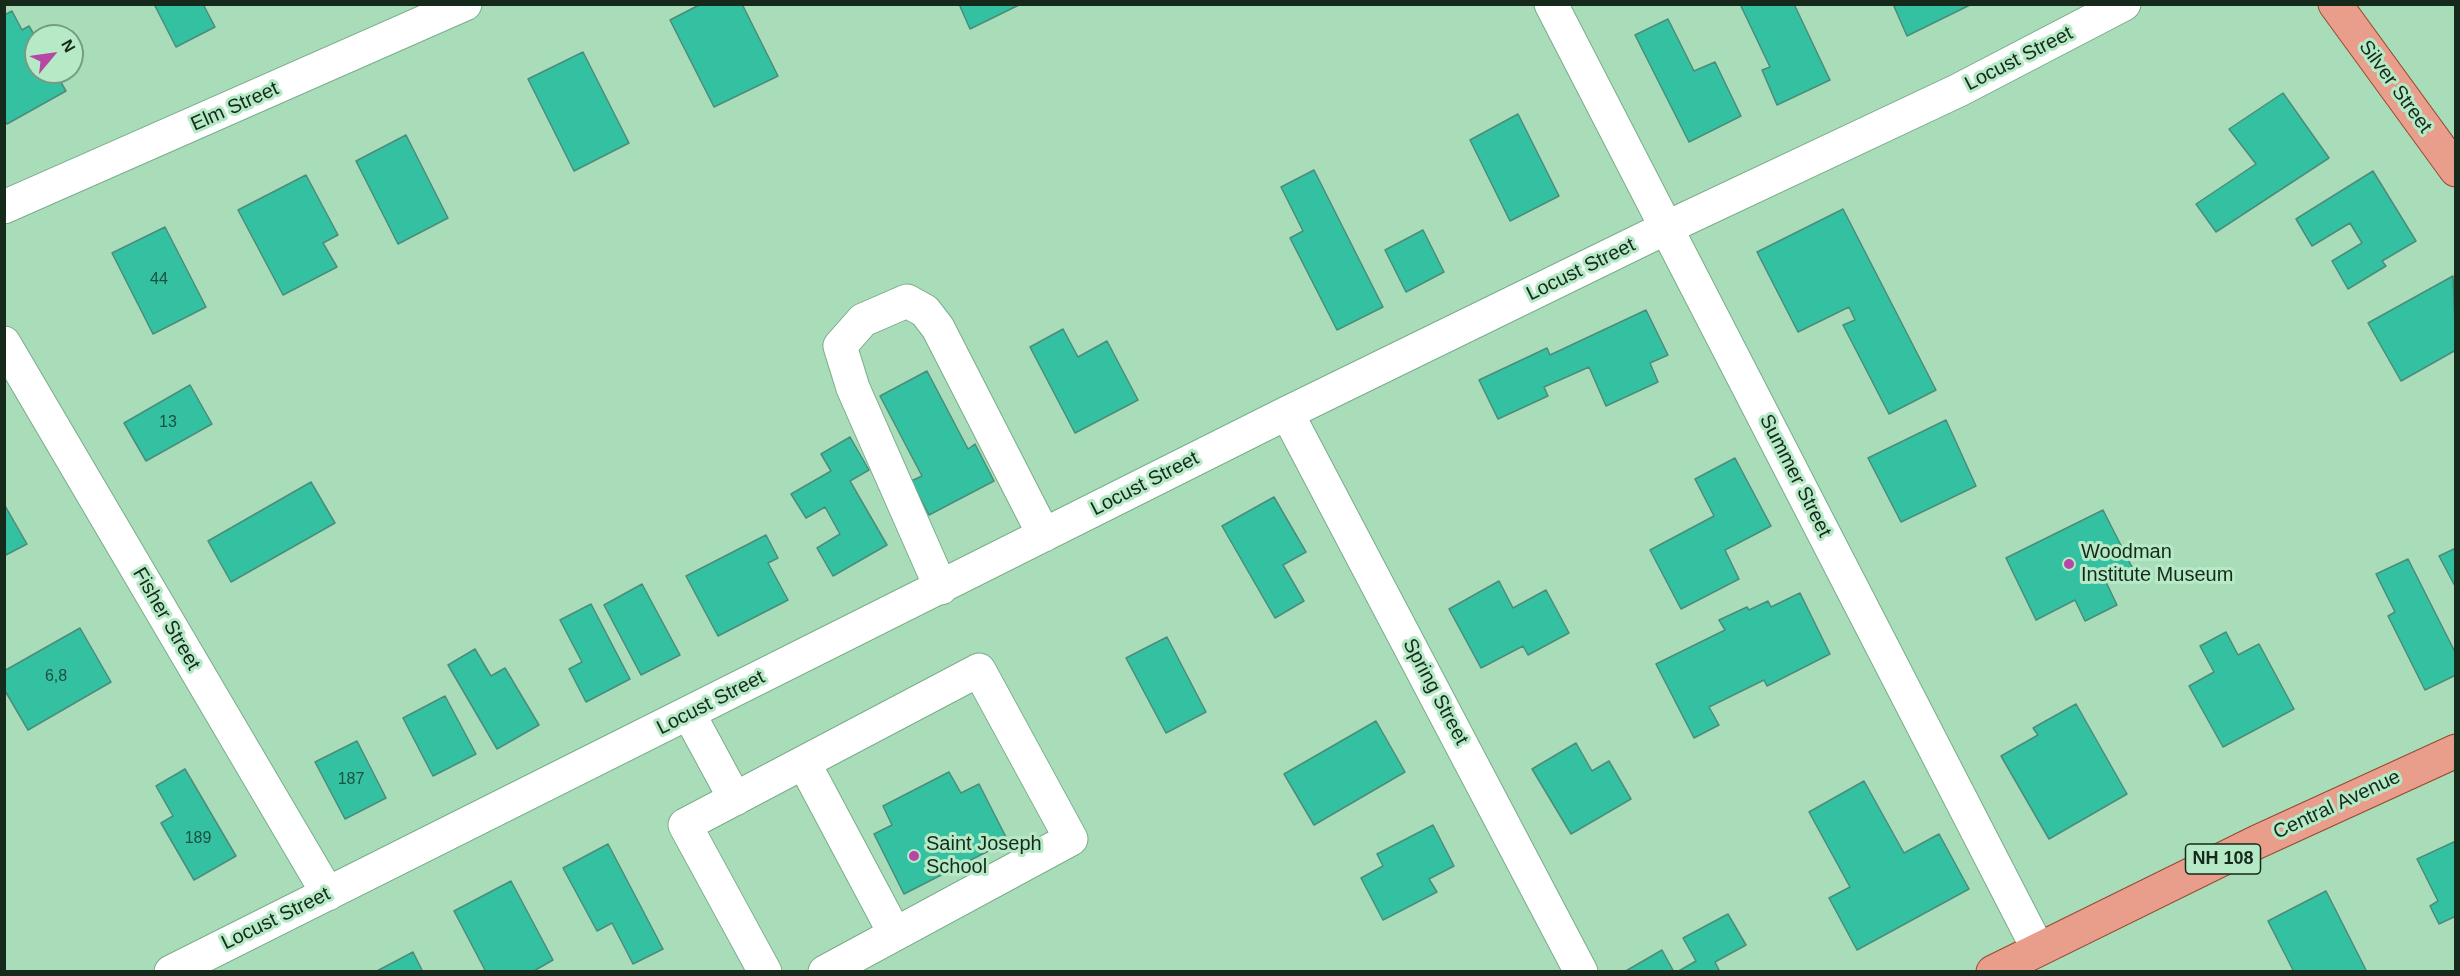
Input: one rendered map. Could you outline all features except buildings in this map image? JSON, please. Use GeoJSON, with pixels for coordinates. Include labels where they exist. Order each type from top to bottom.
{"type":"FeatureCollection","features":[{"type":"Feature","properties":{"kind":"main road","name":"Silver Street"},"geometry":{"type":"LineString","coordinates":[[2335,4],[2456,170]]}},
{"type":"Feature","properties":{"kind":"main road","name":"Central Avenue"},"geometry":{"type":"LineString","coordinates":[[1993,972],[2257,842],[2456,751]]}},
{"type":"Feature","properties":{"kind":"street","name":"Elm Street"},"geometry":{"type":"LineString","coordinates":[[4,207],[465,4]]}},
{"type":"Feature","properties":{"kind":"street","name":"Summer Street"},"geometry":{"type":"LineString","coordinates":[[1551,4],[1668,227],[2038,949]]}},
{"type":"Feature","properties":{"kind":"street","name":"Locust Street"},"geometry":{"type":"LineString","coordinates":[[171,972],[1287,413],[1668,227],[1959,90],[2124,4]]}},
{"type":"Feature","properties":{"kind":"street"},"geometry":{"type":"LineString","coordinates":[[941,588],[854,388],[840,346],[863,320],[907,301],[925,311],[939,328],[1044,536]]}},
{"type":"Feature","properties":{"kind":"street","name":"Fisher Street"},"geometry":{"type":"LineString","coordinates":[[4,343],[328,894]]}},
{"type":"Feature","properties":{"kind":"street","name":"Spring Street"},"geometry":{"type":"LineString","coordinates":[[1287,413],[1581,972]]}},
{"type":"Feature","properties":{"kind":"street"},"geometry":{"type":"LineString","coordinates":[[765,972],[685,825],[979,670],[1071,839],[825,972]]}},
{"type":"Feature","properties":{"kind":"street"},"geometry":{"type":"LineString","coordinates":[[689,714],[735,799]]}},
{"type":"Feature","properties":{"kind":"street"},"geometry":{"type":"LineString","coordinates":[[804,763],[895,934]]}},
{"type":"Feature","properties":{"kind":"place","name":"Woodman Institute Museum"},"geometry":{"type":"Point","coordinates":[2069,564]}},
{"type":"Feature","properties":{"kind":"place","name":"Saint Joseph School"},"geometry":{"type":"Point","coordinates":[914,856]}}]}
